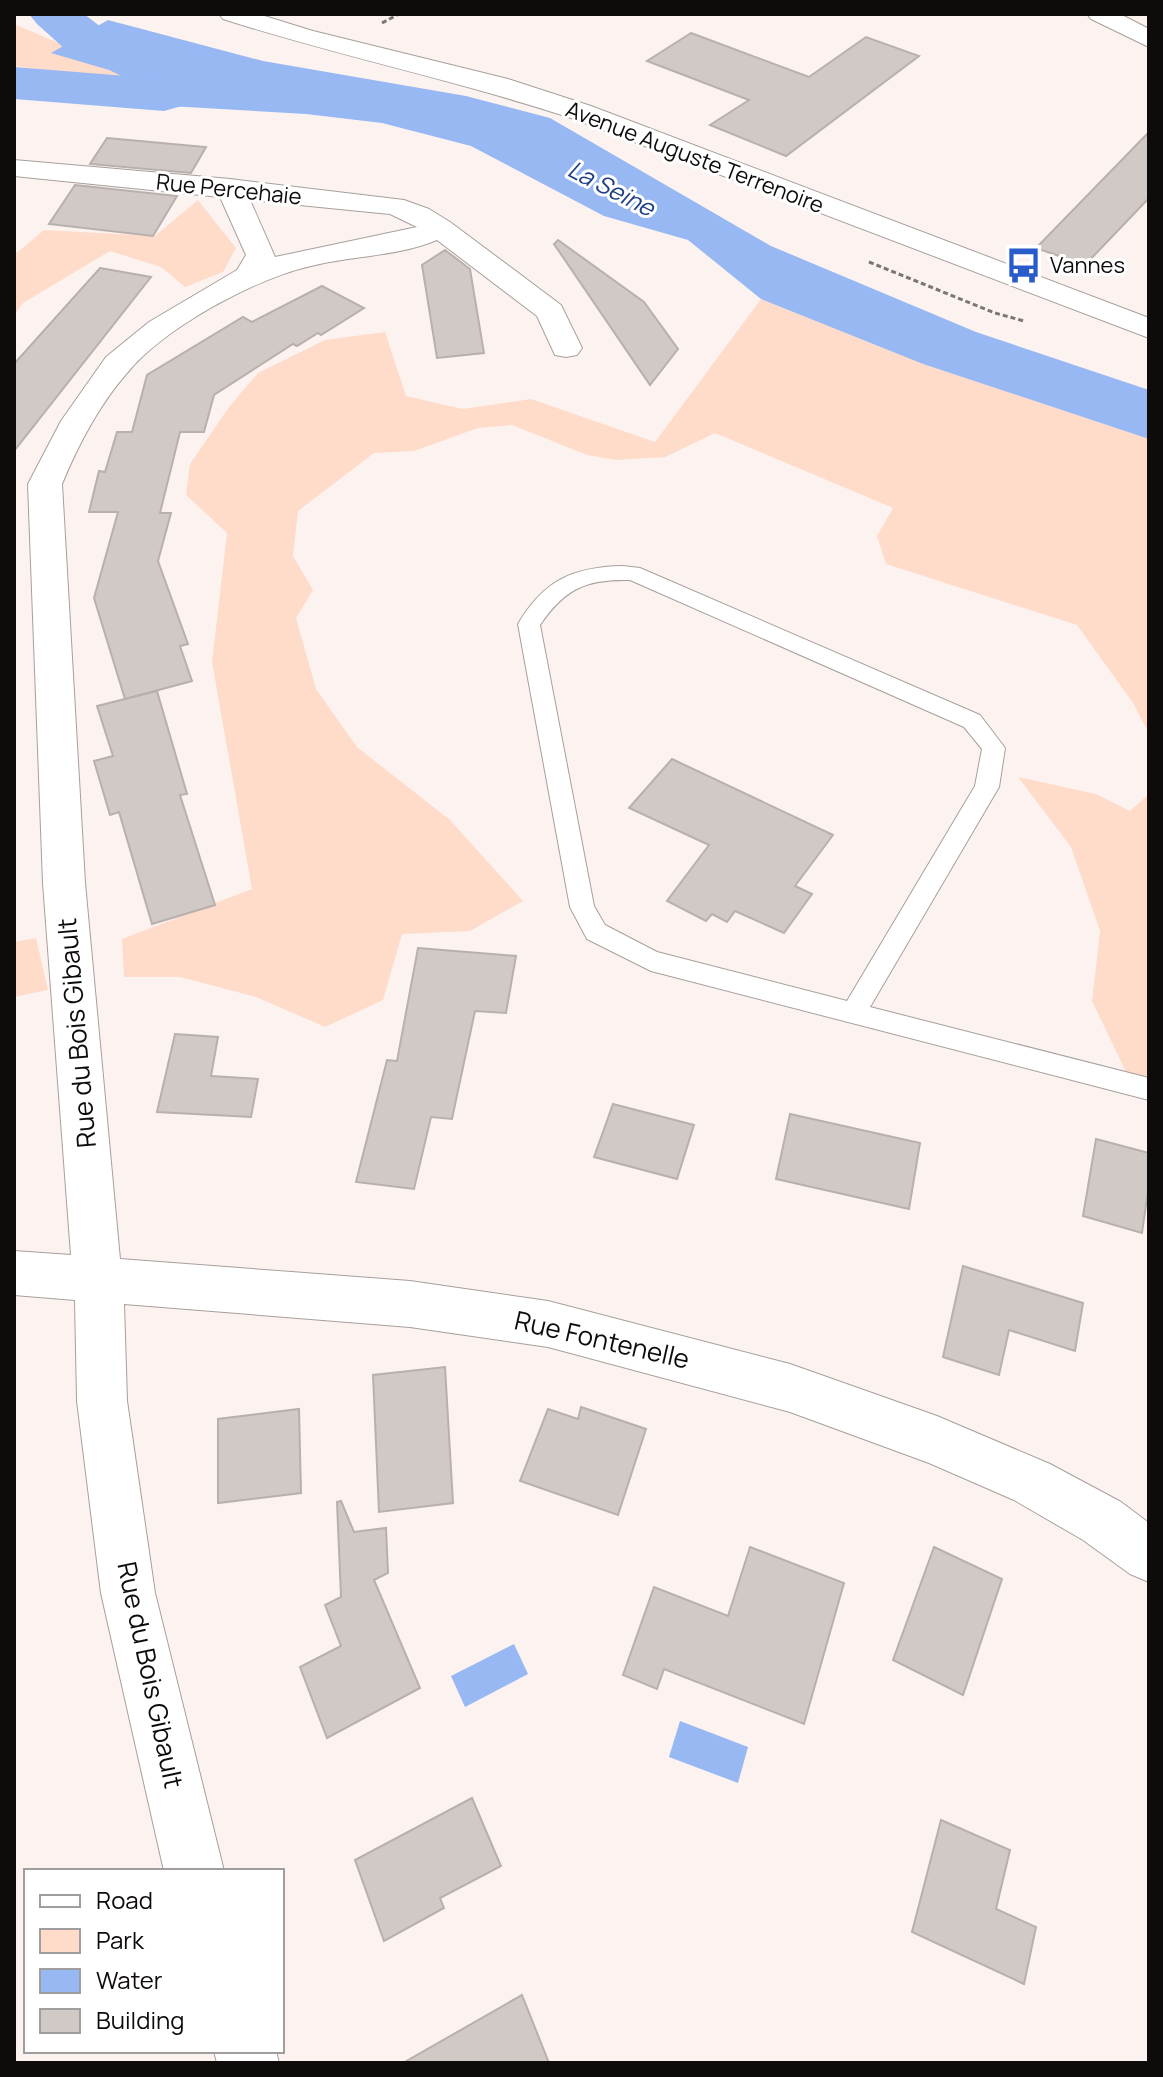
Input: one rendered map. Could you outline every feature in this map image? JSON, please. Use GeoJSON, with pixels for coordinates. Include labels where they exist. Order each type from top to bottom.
{"type":"FeatureCollection","features":[{"type":"Feature","properties":{"kind":"street","name":"Avenue Auguste Terrenoire"},"geometry":{"type":"LineString","coordinates":[[232,14],[304,37],[499,85],[581,112],[1146,324]]}},
{"type":"Feature","properties":{"kind":"street"},"geometry":{"type":"LineString","coordinates":[[1100,14],[1149,39]]}},
{"type":"Feature","properties":{"kind":"street","name":"Rue Percehaie"},"geometry":{"type":"LineString","coordinates":[[14,168],[394,206],[419,215],[440,228]]}},
{"type":"Feature","properties":{"kind":"street"},"geometry":{"type":"LineString","coordinates":[[230,188],[261,255],[249,276]]}},
{"type":"Feature","properties":{"kind":"street"},"geometry":{"type":"LineString","coordinates":[[440,228],[550,312],[566,348]]}},
{"type":"Feature","properties":{"kind":"street","name":"Rue du Bois Gibault"},"geometry":{"type":"LineString","coordinates":[[194,1869],[128,1593],[102,1401],[99,1299],[64,883],[45,484],[56,457],[117,363],[148,337],[249,276],[279,266],[421,236],[440,228]]}},
{"type":"Feature","properties":{"kind":"street","name":"Rue Fontenelle"},"geometry":{"type":"LineString","coordinates":[[14,1273],[410,1304],[548,1324],[790,1388],[937,1441],[1032,1482],[1102,1521],[1149,1555]]}},
{"type":"Feature","properties":{"kind":"lane"},"geometry":{"type":"LineString","coordinates":[[853,1013],[987,787],[994,748],[972,721],[633,573],[612,572],[585,578],[553,593],[529,624],[582,907],[596,932],[651,961],[853,1013],[1149,1089]]}},
{"type":"Feature","properties":{"kind":"green space"},"geometry":{"type":"Polygon","coordinates":[[[14,24],[99,60],[139,82],[14,66],[14,24]]]}},
{"type":"Feature","properties":{"kind":"green space"},"geometry":{"type":"Polygon","coordinates":[[[198,200],[236,248],[223,272],[185,287],[161,267],[110,251],[23,303],[14,315],[14,252],[44,230],[155,236],[198,200]]]}},
{"type":"Feature","properties":{"kind":"green space"},"geometry":{"type":"Polygon","coordinates":[[[761,299],[923,364],[1149,439],[1149,734],[1133,703],[1077,625],[886,564],[877,536],[893,508],[715,433],[665,457],[616,460],[587,455],[512,425],[478,428],[414,451],[374,453],[298,511],[293,556],[313,590],[296,618],[316,689],[357,747],[450,820],[523,901],[470,931],[402,934],[383,1000],[325,1027],[256,997],[180,977],[124,977],[122,939],[252,889],[212,662],[227,533],[186,495],[190,464],[229,407],[258,373],[325,340],[385,332],[406,396],[463,409],[531,399],[655,442],[761,299]]]}},
{"type":"Feature","properties":{"kind":"green space"},"geometry":{"type":"Polygon","coordinates":[[[1018,777],[1096,794],[1130,811],[1149,794],[1149,1101],[1137,1095],[1092,1001],[1100,931],[1071,847],[1018,777]]]}},
{"type":"Feature","properties":{"kind":"green space"},"geometry":{"type":"Polygon","coordinates":[[[36,938],[48,990],[14,997],[14,942],[36,938]]]}},
{"type":"Feature","properties":{"kind":"water"},"geometry":{"type":"Polygon","coordinates":[[[108,20],[263,61],[466,96],[550,118],[771,246],[976,332],[1149,390],[1149,439],[923,364],[761,299],[688,240],[604,216],[471,146],[382,123],[306,114],[116,103],[127,84],[134,82],[109,70],[51,53],[108,20]]]}},
{"type":"Feature","properties":{"kind":"water"},"geometry":{"type":"Polygon","coordinates":[[[514,1644],[528,1674],[465,1707],[451,1676],[514,1644]]]}},
{"type":"Feature","properties":{"kind":"water"},"geometry":{"type":"Polygon","coordinates":[[[680,1721],[748,1747],[738,1783],[669,1757],[680,1721]]]}},
{"type":"Feature","properties":{"kind":"building"},"geometry":{"type":"Polygon","coordinates":[[[691,33],[809,77],[866,37],[919,56],[786,156],[710,125],[749,100],[647,61],[691,33]]]}},
{"type":"Feature","properties":{"kind":"building"},"geometry":{"type":"Polygon","coordinates":[[[1149,132],[1149,198],[1085,265],[1036,248],[1149,132]]]}},
{"type":"Feature","properties":{"kind":"building"},"geometry":{"type":"Polygon","coordinates":[[[107,138],[206,147],[191,173],[90,164],[107,138]]]}},
{"type":"Feature","properties":{"kind":"building"},"geometry":{"type":"Polygon","coordinates":[[[75,185],[177,196],[153,236],[49,224],[75,185]]]}},
{"type":"Feature","properties":{"kind":"building"},"geometry":{"type":"Polygon","coordinates":[[[558,240],[644,302],[678,349],[650,385],[554,244],[558,240]]]}},
{"type":"Feature","properties":{"kind":"building"},"geometry":{"type":"Polygon","coordinates":[[[445,250],[470,269],[484,353],[437,358],[422,265],[445,250]]]}},
{"type":"Feature","properties":{"kind":"building"},"geometry":{"type":"Polygon","coordinates":[[[100,268],[151,277],[14,451],[14,364],[100,268]]]}},
{"type":"Feature","properties":{"kind":"building"},"geometry":{"type":"Polygon","coordinates":[[[322,286],[364,308],[321,335],[318,333],[297,346],[293,344],[214,395],[204,432],[180,432],[160,513],[171,513],[158,561],[188,644],[180,646],[192,681],[125,699],[94,598],[118,512],[89,512],[99,471],[105,472],[117,432],[132,432],[147,375],[243,317],[252,322],[322,286]]]}},
{"type":"Feature","properties":{"kind":"building"},"geometry":{"type":"Polygon","coordinates":[[[157,691],[187,794],[180,795],[215,905],[152,924],[119,812],[110,815],[94,761],[113,756],[97,706],[157,691]]]}},
{"type":"Feature","properties":{"kind":"building"},"geometry":{"type":"Polygon","coordinates":[[[672,759],[833,835],[795,886],[812,894],[784,933],[735,911],[727,922],[712,914],[706,921],[667,901],[709,845],[629,808],[672,759]]]}},
{"type":"Feature","properties":{"kind":"building"},"geometry":{"type":"Polygon","coordinates":[[[418,948],[516,956],[506,1013],[475,1011],[452,1119],[431,1117],[414,1189],[356,1182],[387,1060],[397,1061],[418,948]]]}},
{"type":"Feature","properties":{"kind":"building"},"geometry":{"type":"Polygon","coordinates":[[[175,1034],[218,1037],[211,1076],[258,1079],[251,1117],[157,1112],[175,1034]]]}},
{"type":"Feature","properties":{"kind":"building"},"geometry":{"type":"Polygon","coordinates":[[[613,1104],[694,1125],[677,1179],[594,1157],[613,1104]]]}},
{"type":"Feature","properties":{"kind":"building"},"geometry":{"type":"Polygon","coordinates":[[[790,1114],[920,1143],[909,1209],[776,1179],[790,1114]]]}},
{"type":"Feature","properties":{"kind":"building"},"geometry":{"type":"Polygon","coordinates":[[[1096,1139],[1149,1153],[1149,1184],[1142,1233],[1083,1216],[1096,1139]]]}},
{"type":"Feature","properties":{"kind":"building"},"geometry":{"type":"Polygon","coordinates":[[[963,1266],[1083,1303],[1075,1351],[1009,1330],[999,1375],[943,1357],[963,1266]]]}},
{"type":"Feature","properties":{"kind":"building"},"geometry":{"type":"Polygon","coordinates":[[[445,1367],[453,1503],[379,1512],[373,1375],[445,1367]]]}},
{"type":"Feature","properties":{"kind":"building"},"geometry":{"type":"Polygon","coordinates":[[[581,1407],[646,1429],[618,1515],[520,1481],[548,1409],[578,1419],[581,1407]]]}},
{"type":"Feature","properties":{"kind":"building"},"geometry":{"type":"Polygon","coordinates":[[[299,1409],[301,1493],[218,1503],[218,1419],[299,1409]]]}},
{"type":"Feature","properties":{"kind":"building"},"geometry":{"type":"Polygon","coordinates":[[[341,1501],[354,1532],[386,1528],[388,1573],[374,1580],[420,1688],[327,1738],[300,1667],[341,1646],[325,1605],[341,1597],[337,1502],[341,1501]]]}},
{"type":"Feature","properties":{"kind":"building"},"geometry":{"type":"Polygon","coordinates":[[[750,1547],[844,1583],[804,1724],[664,1669],[657,1689],[623,1675],[654,1587],[728,1616],[750,1547]]]}},
{"type":"Feature","properties":{"kind":"building"},"geometry":{"type":"Polygon","coordinates":[[[934,1547],[1002,1579],[963,1695],[893,1660],[934,1547]]]}},
{"type":"Feature","properties":{"kind":"building"},"geometry":{"type":"Polygon","coordinates":[[[472,1798],[501,1866],[440,1898],[444,1908],[384,1941],[355,1860],[472,1798]]]}},
{"type":"Feature","properties":{"kind":"building"},"geometry":{"type":"Polygon","coordinates":[[[941,1820],[1010,1850],[996,1909],[1036,1927],[1024,1984],[912,1932],[941,1820]]]}},
{"type":"Feature","properties":{"kind":"building"},"geometry":{"type":"Polygon","coordinates":[[[522,1995],[549,2063],[403,2063],[522,1995]]]}},
{"type":"Feature","properties":{"kind":"waterway","name":"La Seine"},"geometry":{"type":"LineString","coordinates":[[54,14],[83,38],[196,67]]}},
{"type":"Feature","properties":{"kind":"waterway"},"geometry":{"type":"LineString","coordinates":[[14,83],[164,95]]}},
{"type":"Feature","properties":{"kind":"place","name":"Vannes"},"geometry":{"type":"Point","coordinates":[1024,265]}}]}
